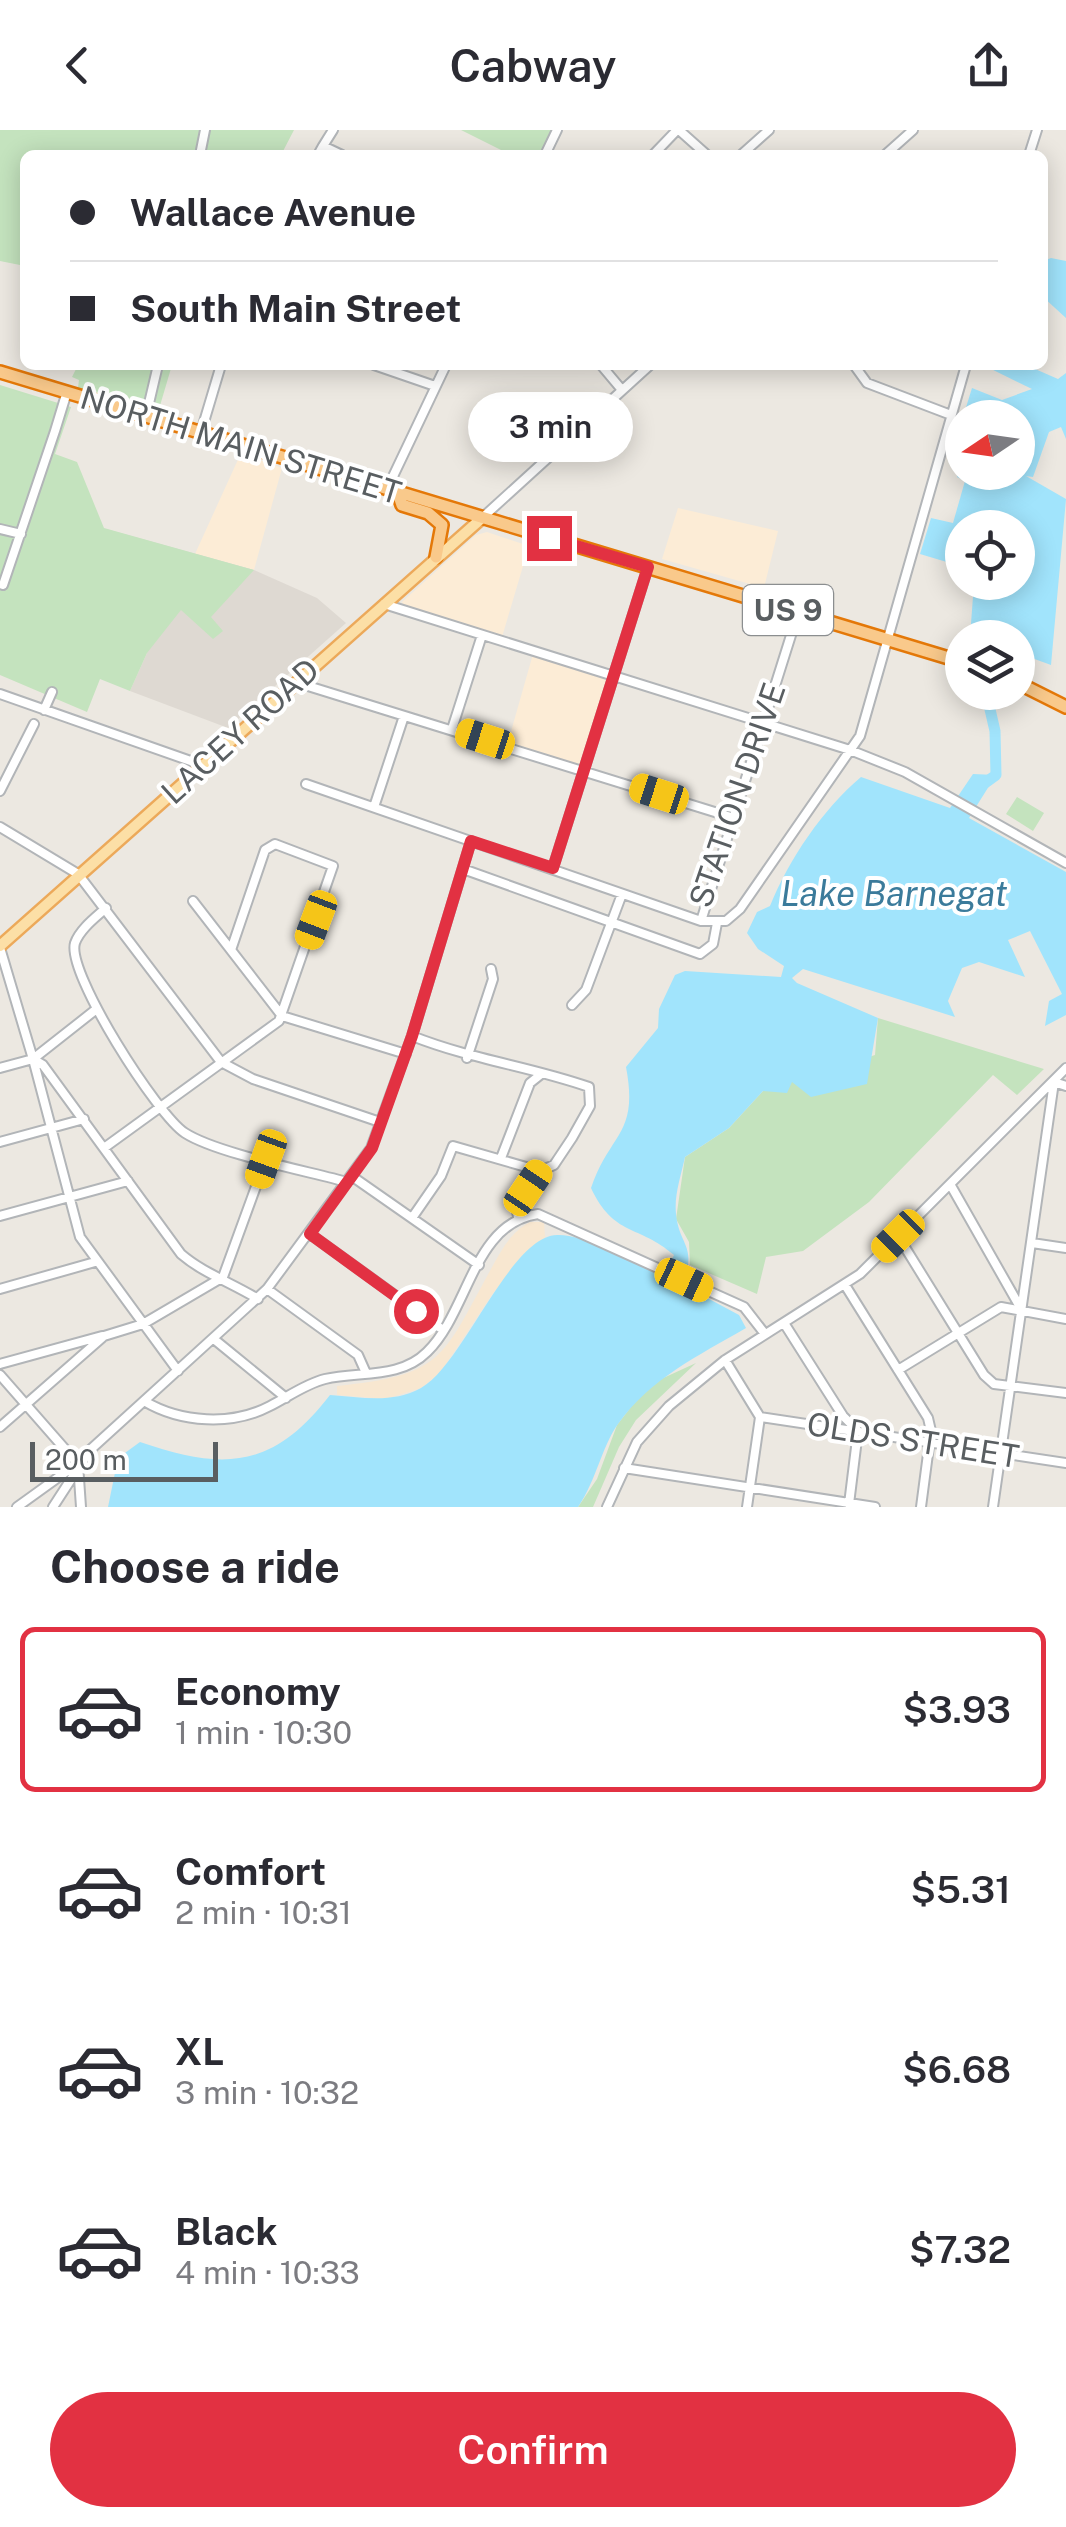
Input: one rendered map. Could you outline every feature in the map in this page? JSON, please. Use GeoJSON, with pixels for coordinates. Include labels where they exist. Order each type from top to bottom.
{"type":"FeatureCollection","features":[{"type":"Feature","properties":{"kind":"highway","name":"NORTH MAIN STREET"},"geometry":{"type":"LineString","coordinates":[[0,372],[482,518]]}},
{"type":"Feature","properties":{"kind":"highway"},"geometry":{"type":"LineString","coordinates":[[392,491],[402,506],[428,513],[442,525],[436,557]]}},
{"type":"Feature","properties":{"kind":"highway","name":"US 9"},"geometry":{"type":"LineString","coordinates":[[482,518],[945,657]]}},
{"type":"Feature","properties":{"kind":"highway"},"geometry":{"type":"LineString","coordinates":[[1035,692],[1066,707]]}},
{"type":"Feature","properties":{"kind":"main road","name":"LACEY ROAD"},"geometry":{"type":"LineString","coordinates":[[0,947],[482,518]]}},
{"type":"Feature","properties":{"kind":"street"},"geometry":{"type":"LineString","coordinates":[[658,150],[678,130],[701,150]]}},
{"type":"Feature","properties":{"kind":"street"},"geometry":{"type":"LineString","coordinates":[[747,150],[769,130]]}},
{"type":"Feature","properties":{"kind":"street"},"geometry":{"type":"LineString","coordinates":[[891,150],[913,130]]}},
{"type":"Feature","properties":{"kind":"street"},"geometry":{"type":"LineString","coordinates":[[146,416],[157,370]]}},
{"type":"Feature","properties":{"kind":"street"},"geometry":{"type":"LineString","coordinates":[[201,432],[219,370]]}},
{"type":"Feature","properties":{"kind":"street"},"geometry":{"type":"LineString","coordinates":[[388,370],[434,386]]}},
{"type":"Feature","properties":{"kind":"street"},"geometry":{"type":"LineString","coordinates":[[392,491],[443,370]]}},
{"type":"Feature","properties":{"kind":"street"},"geometry":{"type":"LineString","coordinates":[[605,370],[622,390]]}},
{"type":"Feature","properties":{"kind":"street"},"geometry":{"type":"LineString","coordinates":[[482,518],[644,370]]}},
{"type":"Feature","properties":{"kind":"street"},"geometry":{"type":"LineString","coordinates":[[858,370],[867,383],[945,412]]}},
{"type":"Feature","properties":{"kind":"street"},"geometry":{"type":"LineString","coordinates":[[956,400],[965,370]]}},
{"type":"Feature","properties":{"kind":"street"},"geometry":{"type":"LineString","coordinates":[[2,585],[4,569],[21,534],[66,395]]}},
{"type":"Feature","properties":{"kind":"street"},"geometry":{"type":"LineString","coordinates":[[701,920],[717,923],[740,909],[860,736],[884,638],[945,438]]}},
{"type":"Feature","properties":{"kind":"street"},"geometry":{"type":"LineString","coordinates":[[0,529],[21,534]]}},
{"type":"Feature","properties":{"kind":"street"},"geometry":{"type":"LineString","coordinates":[[553,868],[648,567]]}},
{"type":"Feature","properties":{"kind":"street"},"geometry":{"type":"LineString","coordinates":[[384,604],[850,750],[905,772],[1066,864]]}},
{"type":"Feature","properties":{"kind":"street","name":"STATION DRIVE"},"geometry":{"type":"LineString","coordinates":[[306,784],[376,804],[701,920],[798,613]]}},
{"type":"Feature","properties":{"kind":"street"},"geometry":{"type":"LineString","coordinates":[[452,728],[482,635]]}},
{"type":"Feature","properties":{"kind":"street"},"geometry":{"type":"LineString","coordinates":[[295,682],[734,818]]}},
{"type":"Feature","properties":{"kind":"street"},"geometry":{"type":"LineString","coordinates":[[44,710],[52,692]]}},
{"type":"Feature","properties":{"kind":"street"},"geometry":{"type":"LineString","coordinates":[[0,694],[202,765]]}},
{"type":"Feature","properties":{"kind":"street"},"geometry":{"type":"LineString","coordinates":[[376,804],[404,716]]}},
{"type":"Feature","properties":{"kind":"street"},"geometry":{"type":"LineString","coordinates":[[0,791],[34,724]]}},
{"type":"Feature","properties":{"kind":"street"},"geometry":{"type":"LineString","coordinates":[[0,827],[78,874],[221,1062],[253,1079],[380,1122]]}},
{"type":"Feature","properties":{"kind":"street"},"geometry":{"type":"LineString","coordinates":[[17,1507],[78,1464],[258,1299],[372,1148],[412,1036],[471,841]]}},
{"type":"Feature","properties":{"kind":"street"},"geometry":{"type":"LineString","coordinates":[[104,1148],[282,1016],[333,866],[275,844],[265,850],[231,950]]}},
{"type":"Feature","properties":{"kind":"street"},"geometry":{"type":"LineString","coordinates":[[463,869],[700,954],[713,944],[717,923]]}},
{"type":"Feature","properties":{"kind":"street"},"geometry":{"type":"LineString","coordinates":[[572,1005],[586,990],[622,894]]}},
{"type":"Feature","properties":{"kind":"street"},"geometry":{"type":"LineString","coordinates":[[193,901],[282,1016],[406,1054]]}},
{"type":"Feature","properties":{"kind":"street"},"geometry":{"type":"LineString","coordinates":[[106,908],[74,944],[94,1011],[182,1132],[266,1159],[350,1179],[479,1265]]}},
{"type":"Feature","properties":{"kind":"street"},"geometry":{"type":"LineString","coordinates":[[0,947],[80,1237],[178,1371]]}},
{"type":"Feature","properties":{"kind":"street"},"geometry":{"type":"LineString","coordinates":[[467,1058],[493,980],[491,969]]}},
{"type":"Feature","properties":{"kind":"street"},"geometry":{"type":"LineString","coordinates":[[0,1068],[33,1059],[94,1011]]}},
{"type":"Feature","properties":{"kind":"street"},"geometry":{"type":"LineString","coordinates":[[412,1036],[467,1058],[525,1066],[540,1075],[589,1087],[592,1097],[554,1165],[540,1171],[516,1206],[518,1217]]}},
{"type":"Feature","properties":{"kind":"street"},"geometry":{"type":"LineString","coordinates":[[33,1059],[42,1064],[84,1119],[181,1254],[198,1269],[223,1277],[258,1299]]}},
{"type":"Feature","properties":{"kind":"street"},"geometry":{"type":"LineString","coordinates":[[607,1507],[637,1442],[670,1406],[725,1360],[844,1285],[1066,1068]]}},
{"type":"Feature","properties":{"kind":"street"},"geometry":{"type":"LineString","coordinates":[[501,1158],[530,1083],[540,1075]]}},
{"type":"Feature","properties":{"kind":"street"},"geometry":{"type":"LineString","coordinates":[[1054,1082],[1066,1086]]}},
{"type":"Feature","properties":{"kind":"street"},"geometry":{"type":"LineString","coordinates":[[993,1507],[1054,1082]]}},
{"type":"Feature","properties":{"kind":"street"},"geometry":{"type":"LineString","coordinates":[[0,1142],[84,1119]]}},
{"type":"Feature","properties":{"kind":"street"},"geometry":{"type":"LineString","coordinates":[[412,1218],[441,1176],[453,1146],[540,1171]]}},
{"type":"Feature","properties":{"kind":"street"},"geometry":{"type":"LineString","coordinates":[[0,1364],[143,1324],[223,1277],[266,1159]]}},
{"type":"Feature","properties":{"kind":"street"},"geometry":{"type":"LineString","coordinates":[[0,1216],[128,1181]]}},
{"type":"Feature","properties":{"kind":"street"},"geometry":{"type":"LineString","coordinates":[[950,1184],[1014,1290],[1022,1312]]}},
{"type":"Feature","properties":{"kind":"street"},"geometry":{"type":"LineString","coordinates":[[144,1401],[187,1416],[227,1420],[249,1416],[324,1380],[392,1371],[416,1362],[443,1330],[497,1234],[518,1217],[548,1216],[752,1311],[765,1334]]}},
{"type":"Feature","properties":{"kind":"street"},"geometry":{"type":"LineString","coordinates":[[310,1234],[443,1330]]}},
{"type":"Feature","properties":{"kind":"street"},"geometry":{"type":"LineString","coordinates":[[898,1236],[984,1375],[994,1384],[1066,1393]]}},
{"type":"Feature","properties":{"kind":"street"},"geometry":{"type":"LineString","coordinates":[[1032,1243],[1066,1248]]}},
{"type":"Feature","properties":{"kind":"street"},"geometry":{"type":"LineString","coordinates":[[0,1289],[96,1262]]}},
{"type":"Feature","properties":{"kind":"street"},"geometry":{"type":"LineString","coordinates":[[844,1285],[928,1418],[930,1443],[921,1507]]}},
{"type":"Feature","properties":{"kind":"street"},"geometry":{"type":"LineString","coordinates":[[267,1289],[358,1355],[366,1373]]}},
{"type":"Feature","properties":{"kind":"street"},"geometry":{"type":"LineString","coordinates":[[898,1370],[1001,1308],[1066,1319]]}},
{"type":"Feature","properties":{"kind":"street"},"geometry":{"type":"LineString","coordinates":[[784,1323],[843,1416],[858,1431],[849,1505]]}},
{"type":"Feature","properties":{"kind":"street"},"geometry":{"type":"LineString","coordinates":[[0,1426],[104,1336]]}},
{"type":"Feature","properties":{"kind":"street"},"geometry":{"type":"LineString","coordinates":[[215,1340],[286,1398]]}},
{"type":"Feature","properties":{"kind":"street"},"geometry":{"type":"LineString","coordinates":[[725,1360],[760,1417],[748,1507]]}},
{"type":"Feature","properties":{"kind":"street"},"geometry":{"type":"LineString","coordinates":[[0,1374],[78,1464],[81,1507]]}},
{"type":"Feature","properties":{"kind":"street","name":"OLDS STREET"},"geometry":{"type":"LineString","coordinates":[[760,1417],[1066,1463]]}},
{"type":"Feature","properties":{"kind":"street"},"geometry":{"type":"LineString","coordinates":[[54,1507],[78,1464]]}},
{"type":"Feature","properties":{"kind":"street"},"geometry":{"type":"LineString","coordinates":[[624,1468],[875,1507]]}},
{"type":"Feature","properties":{"kind":"shaded area"},"geometry":{"type":"Polygon","coordinates":[[[241,453],[282,468],[254,570],[195,554],[241,453]]]}},
{"type":"Feature","properties":{"kind":"shaded area"},"geometry":{"type":"Polygon","coordinates":[[[678,508],[778,531],[764,588],[662,559],[678,508]]]}},
{"type":"Feature","properties":{"kind":"shaded area"},"geometry":{"type":"Polygon","coordinates":[[[106,529],[254,570],[317,598],[346,623],[228,728],[130,691],[147,653],[106,529]]]}},
{"type":"Feature","properties":{"kind":"shaded area"},"geometry":{"type":"Polygon","coordinates":[[[487,532],[529,546],[502,637],[404,607],[402,602],[476,535],[487,532]]]}},
{"type":"Feature","properties":{"kind":"shaded area"},"geometry":{"type":"Polygon","coordinates":[[[533,654],[611,680],[582,767],[508,742],[533,654]]]}},
{"type":"Feature","properties":{"kind":"green space"},"geometry":{"type":"Polygon","coordinates":[[[0,130],[294,130],[284,150],[20,150],[20,265],[0,261],[0,130]]]}},
{"type":"Feature","properties":{"kind":"green space"},"geometry":{"type":"Polygon","coordinates":[[[461,130],[557,130],[547,150],[501,150],[461,130]]]}},
{"type":"Feature","properties":{"kind":"green space"},"geometry":{"type":"Polygon","coordinates":[[[76,370],[171,370],[159,409],[151,407],[146,416],[77,395],[79,380],[72,377],[76,370]]]}},
{"type":"Feature","properties":{"kind":"green space"},"geometry":{"type":"Polygon","coordinates":[[[0,385],[71,407],[55,454],[77,462],[104,528],[254,570],[211,617],[223,631],[213,639],[181,610],[147,653],[130,691],[100,679],[87,712],[0,675],[0,385]]]}},
{"type":"Feature","properties":{"kind":"green space"},"geometry":{"type":"Polygon","coordinates":[[[1017,797],[1044,813],[1033,831],[1006,814],[1017,797]]]}},
{"type":"Feature","properties":{"kind":"green space"},"geometry":{"type":"Polygon","coordinates":[[[878,1018],[1044,1069],[1017,1095],[993,1075],[869,1202],[803,1251],[766,1257],[757,1294],[690,1265],[689,1242],[676,1219],[685,1157],[729,1128],[763,1091],[875,1055],[878,1018]]]}},
{"type":"Feature","properties":{"kind":"green space"},"geometry":{"type":"Polygon","coordinates":[[[696,1363],[636,1420],[619,1447],[593,1507],[578,1507],[597,1479],[617,1425],[648,1385],[696,1363]]]}},
{"type":"Feature","properties":{"kind":"sand"},"geometry":{"type":"Polygon","coordinates":[[[530,1222],[544,1222],[545,1237],[493,1293],[440,1373],[421,1388],[386,1399],[337,1395],[337,1386],[399,1376],[436,1357],[461,1323],[507,1242],[530,1222]]]}},
{"type":"Feature","properties":{"kind":"water"},"geometry":{"type":"Polygon","coordinates":[[[1048,259],[1066,261],[1066,318],[1048,302],[1048,259]]]}},
{"type":"Feature","properties":{"kind":"water"},"geometry":{"type":"Polygon","coordinates":[[[993,370],[1037,370],[1058,379],[1066,373],[1066,439],[1061,427],[1049,432],[1035,471],[1035,400],[1002,400],[1032,389],[993,370]]]}},
{"type":"Feature","properties":{"kind":"water"},"geometry":{"type":"Polygon","coordinates":[[[972,388],[1002,400],[968,400],[972,388]]]}},
{"type":"Feature","properties":{"kind":"water"},"geometry":{"type":"Polygon","coordinates":[[[1035,481],[1066,499],[1051,665],[1035,659],[1035,620],[971,620],[973,600],[1035,600],[1035,510],[957,510],[962,490],[1035,490],[1035,481]]]}},
{"type":"Feature","properties":{"kind":"water"},"geometry":{"type":"Polygon","coordinates":[[[931,518],[945,521],[945,562],[920,554],[931,518]]]}},
{"type":"Feature","properties":{"kind":"water","name":"Lake Barnegat"},"geometry":{"type":"Polygon","coordinates":[[[973,774],[996,775],[969,818],[1066,872],[1066,1015],[1045,1026],[1049,1001],[1062,994],[1030,931],[1008,940],[1025,977],[979,962],[962,968],[948,1001],[955,1017],[803,969],[792,978],[878,1018],[867,1084],[811,1097],[792,1082],[787,1093],[763,1091],[729,1128],[685,1157],[676,1207],[688,1254],[681,1284],[739,1315],[746,1328],[676,1369],[631,1408],[612,1433],[578,1507],[108,1507],[118,1458],[140,1442],[197,1457],[245,1457],[288,1438],[330,1395],[388,1398],[421,1388],[437,1375],[504,1278],[539,1241],[557,1235],[582,1239],[664,1276],[674,1255],[618,1223],[591,1188],[626,1120],[626,1067],[658,1028],[659,1009],[675,975],[685,971],[781,977],[784,966],[758,949],[747,933],[757,912],[770,906],[797,853],[833,804],[861,777],[950,808],[973,774]]]}},
{"type":"Feature","properties":{"kind":"waterway"},"geometry":{"type":"LineString","coordinates":[[985,783],[996,775],[990,710]]}},
{"type":"Feature","properties":{"kind":"route"},"geometry":{"type":"LineString","coordinates":[[416,1311],[310,1234],[372,1148],[412,1036],[471,841],[553,868],[648,567],[549,538]]}}]}
